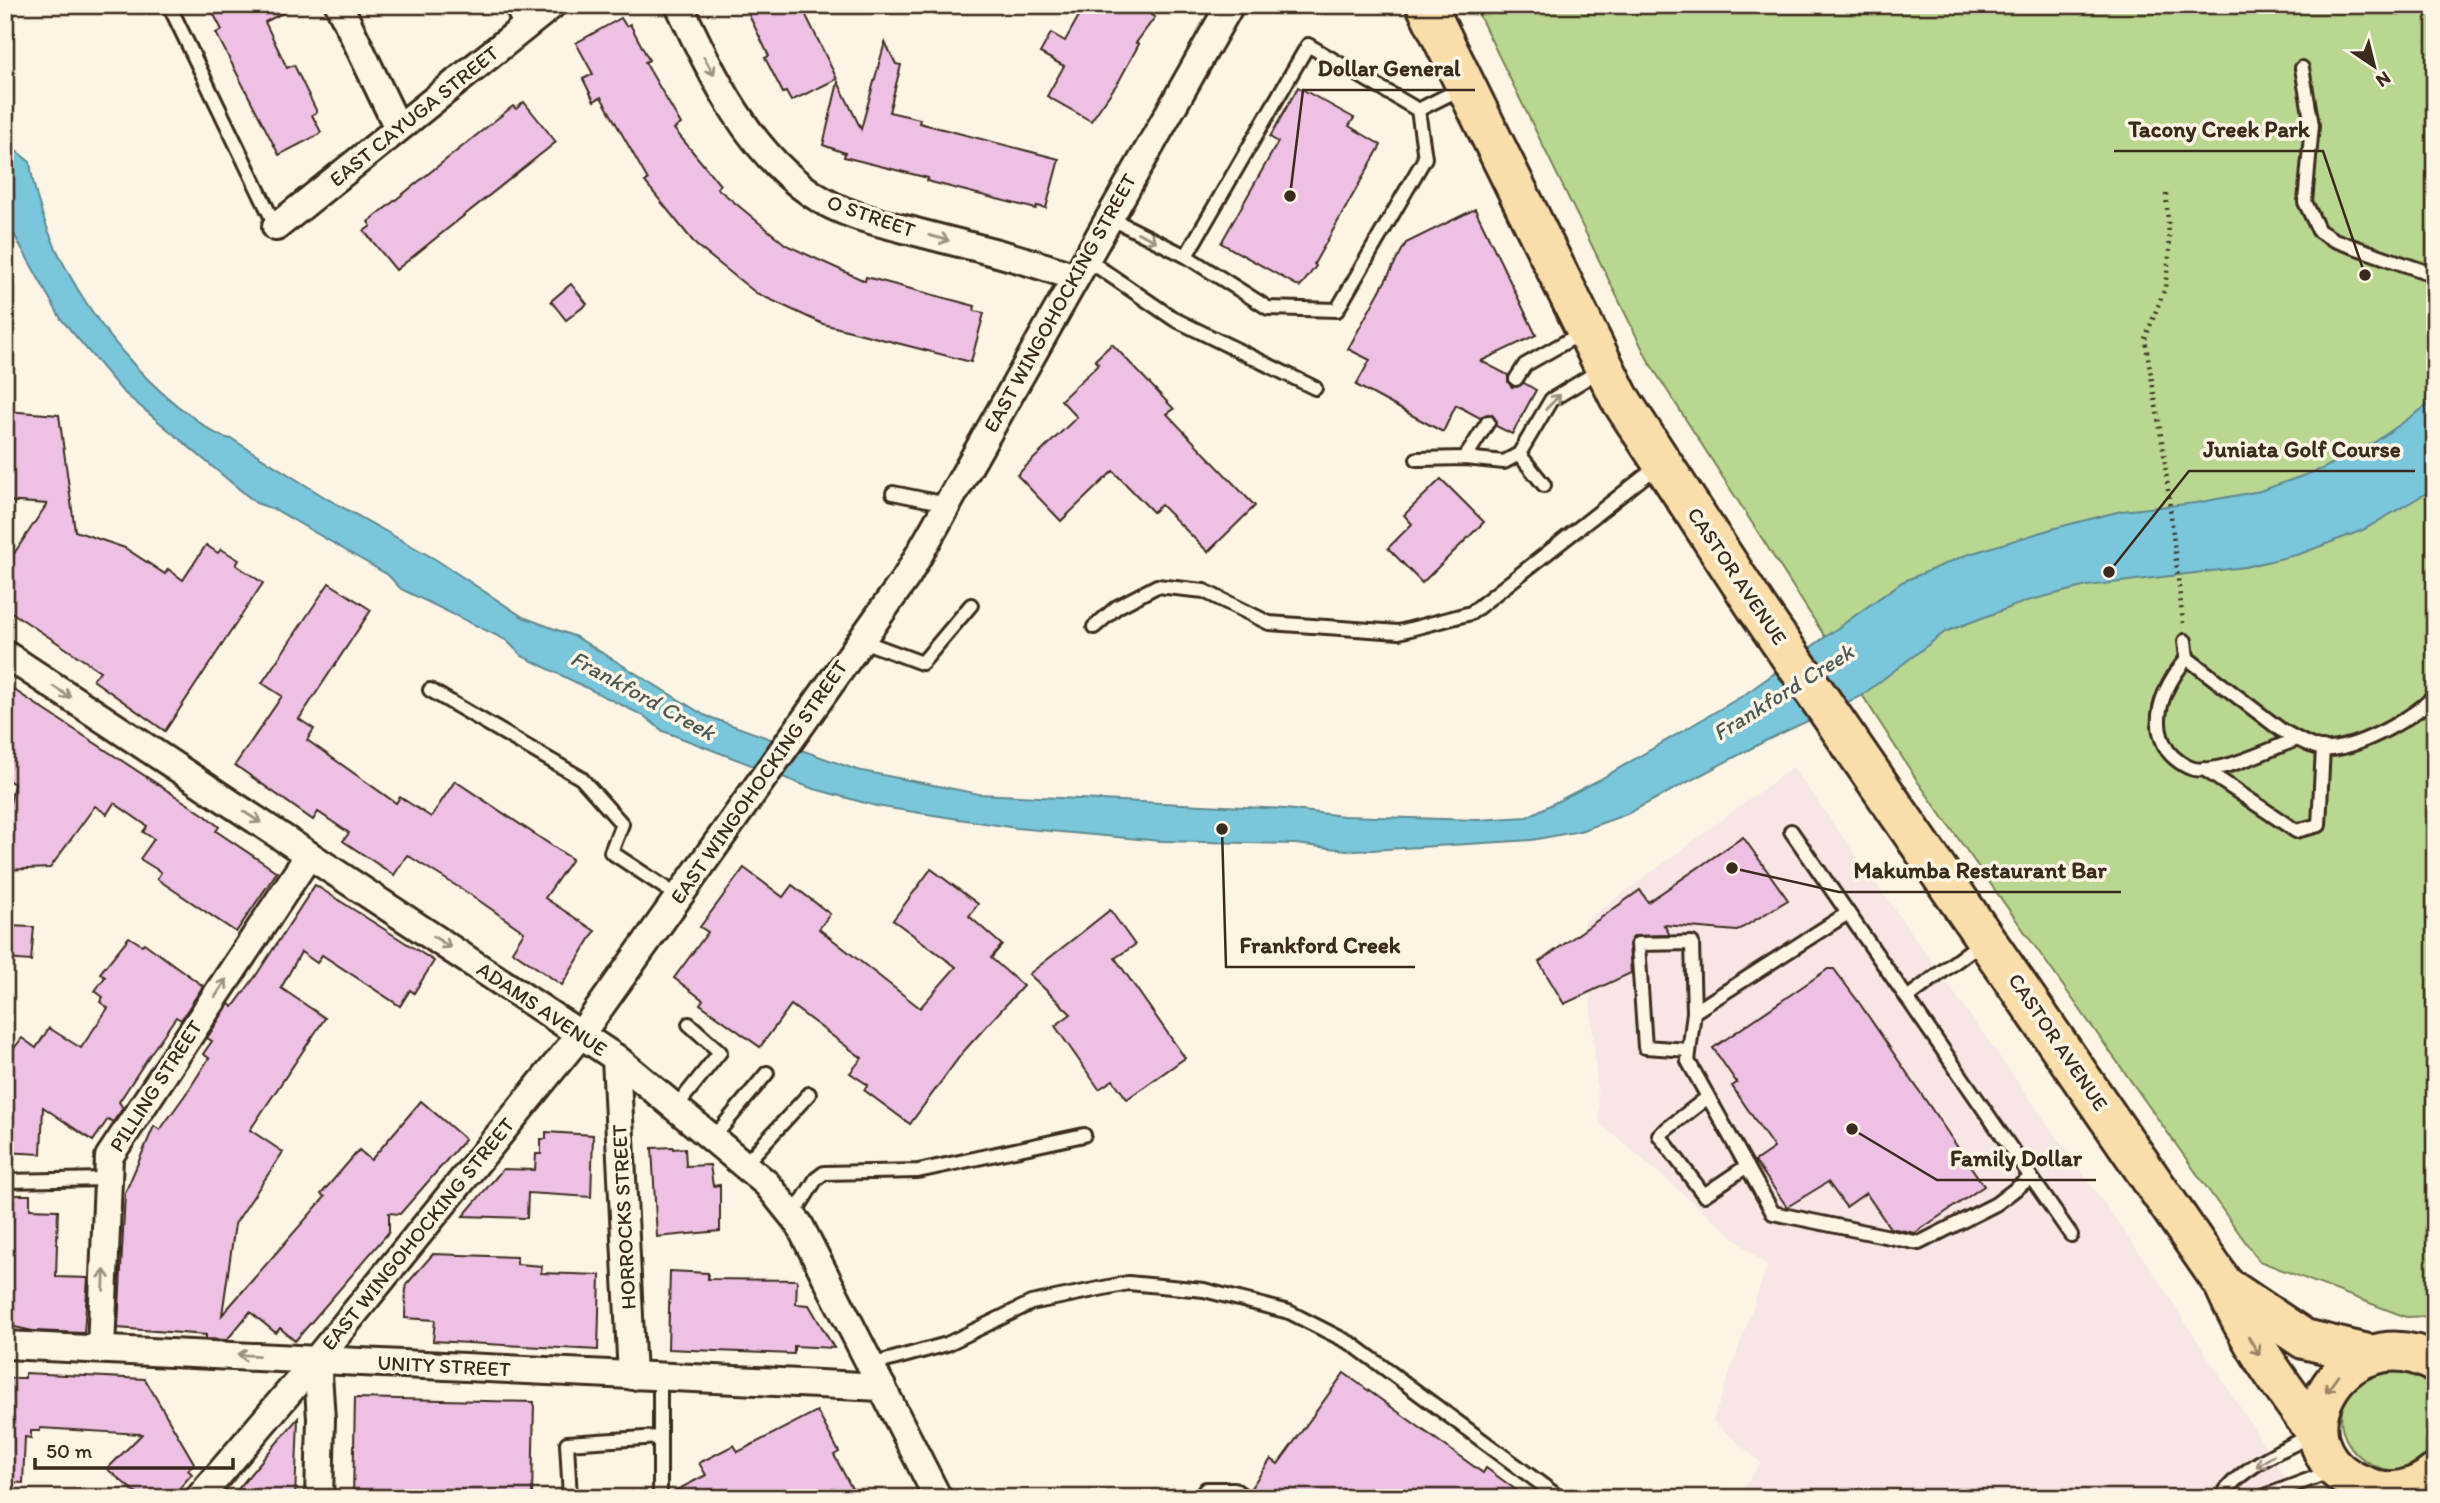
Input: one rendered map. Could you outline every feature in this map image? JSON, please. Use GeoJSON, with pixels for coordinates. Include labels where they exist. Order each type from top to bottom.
{"type":"FeatureCollection","features":[{"type":"Feature","properties":{"kind":"main road","name":"CASTOR AVENUE"},"geometry":{"type":"LineString","coordinates":[[1426,5],[1619,397],[1757,608],[2224,1285],[2239,1321],[2272,1375],[2316,1433],[2341,1481]]}},
{"type":"Feature","properties":{"kind":"main road","name":"CASTOR AVENUE"},"geometry":{"type":"LineString","coordinates":[[2224,1285],[2304,1339],[2372,1355]]}},
{"type":"Feature","properties":{"kind":"main road"},"geometry":{"type":"LineString","coordinates":[[2316,1433],[2319,1406],[2331,1383],[2349,1366],[2372,1355],[2396,1351],[2418,1353],[2435,1363]]}},
{"type":"Feature","properties":{"kind":"main road"},"geometry":{"type":"LineString","coordinates":[[2341,1481],[2378,1491],[2403,1491],[2426,1482],[2435,1474]]}},
{"type":"Feature","properties":{"kind":"street"},"geometry":{"type":"LineString","coordinates":[[339,5],[398,128]]}},
{"type":"Feature","properties":{"kind":"street","name":"EAST CAYUGA STREET"},"geometry":{"type":"LineString","coordinates":[[276,227],[552,5]]}},
{"type":"Feature","properties":{"kind":"street","name":"O STREET"},"geometry":{"type":"LineString","coordinates":[[679,5],[704,58],[753,139],[812,194],[875,221],[1040,264],[1080,267]]}},
{"type":"Feature","properties":{"kind":"street","name":"EAST WINGOHOCKING STREET"},"geometry":{"type":"LineString","coordinates":[[199,1498],[317,1359],[581,1034],[906,576],[1107,217],[1230,5]]}},
{"type":"Feature","properties":{"kind":"street","name":"ADAMS AVENUE"},"geometry":{"type":"LineString","coordinates":[[5,654],[616,1058],[767,1184],[793,1216],[938,1498]]}},
{"type":"Feature","properties":{"kind":"street","name":"PILLING STREET"},"geometry":{"type":"LineString","coordinates":[[101,1349],[109,1157],[309,855]]}},
{"type":"Feature","properties":{"kind":"street","name":"HORROCKS STREET"},"geometry":{"type":"LineString","coordinates":[[616,1058],[632,1376]]}},
{"type":"Feature","properties":{"kind":"street","name":"UNITY STREET"},"geometry":{"type":"LineString","coordinates":[[5,1345],[660,1377],[877,1376]]}},
{"type":"Feature","properties":{"kind":"street"},"geometry":{"type":"LineString","coordinates":[[317,1359],[321,1419],[319,1498]]}},
{"type":"Feature","properties":{"kind":"lane"},"geometry":{"type":"LineString","coordinates":[[169,5],[276,227]]}},
{"type":"Feature","properties":{"kind":"lane"},"geometry":{"type":"LineString","coordinates":[[510,5],[522,29]]}},
{"type":"Feature","properties":{"kind":"lane"},"geometry":{"type":"LineString","coordinates":[[1186,256],[1308,45],[1418,110]]}},
{"type":"Feature","properties":{"kind":"lane"},"geometry":{"type":"LineString","coordinates":[[2302,68],[2312,125],[2305,202],[2319,231],[2334,240],[2435,275]]}},
{"type":"Feature","properties":{"kind":"lane"},"geometry":{"type":"LineString","coordinates":[[1418,110],[1466,87]]}},
{"type":"Feature","properties":{"kind":"lane"},"geometry":{"type":"LineString","coordinates":[[1107,217],[1186,256],[1222,282],[1268,308],[1337,310],[1425,158],[1418,110]]}},
{"type":"Feature","properties":{"kind":"lane"},"geometry":{"type":"LineString","coordinates":[[1080,267],[1174,319],[1315,388]]}},
{"type":"Feature","properties":{"kind":"lane"},"geometry":{"type":"LineString","coordinates":[[1516,379],[1525,365],[1586,330]]}},
{"type":"Feature","properties":{"kind":"lane"},"geometry":{"type":"LineString","coordinates":[[1417,459],[1465,458],[1504,462],[1519,454],[1551,400],[1605,368]]}},
{"type":"Feature","properties":{"kind":"lane"},"geometry":{"type":"LineString","coordinates":[[1465,458],[1488,422]]}},
{"type":"Feature","properties":{"kind":"lane"},"geometry":{"type":"LineString","coordinates":[[1519,454],[1544,485]]}},
{"type":"Feature","properties":{"kind":"lane"},"geometry":{"type":"LineString","coordinates":[[1094,626],[1117,607],[1157,586],[1204,591],[1269,623],[1399,632],[1471,613],[1662,462]]}},
{"type":"Feature","properties":{"kind":"lane"},"geometry":{"type":"LineString","coordinates":[[893,493],[947,504]]}},
{"type":"Feature","properties":{"kind":"lane"},"geometry":{"type":"LineString","coordinates":[[860,640],[922,663],[971,604]]}},
{"type":"Feature","properties":{"kind":"lane"},"geometry":{"type":"LineString","coordinates":[[2185,641],[2187,658],[2281,730],[2330,750],[2393,728],[2425,706],[2435,695]]}},
{"type":"Feature","properties":{"kind":"lane"},"geometry":{"type":"LineString","coordinates":[[2187,658],[2171,677],[2158,713],[2159,737],[2173,757],[2193,769],[2217,768],[2298,739]]}},
{"type":"Feature","properties":{"kind":"lane"},"geometry":{"type":"LineString","coordinates":[[430,690],[581,778],[622,824],[611,852],[679,897]]}},
{"type":"Feature","properties":{"kind":"lane"},"geometry":{"type":"LineString","coordinates":[[2204,769],[2296,831],[2319,825],[2323,748]]}},
{"type":"Feature","properties":{"kind":"lane"},"geometry":{"type":"LineString","coordinates":[[1791,831],[2071,1235]]}},
{"type":"Feature","properties":{"kind":"lane"},"geometry":{"type":"LineString","coordinates":[[1694,1012],[1848,914]]}},
{"type":"Feature","properties":{"kind":"lane"},"geometry":{"type":"LineString","coordinates":[[1907,998],[1986,939]]}},
{"type":"Feature","properties":{"kind":"lane"},"geometry":{"type":"LineString","coordinates":[[1689,1050],[1645,1047],[1638,944],[1692,943],[1694,1012],[1688,1061],[1773,1213],[1919,1243],[1996,1203],[2029,1178]]}},
{"type":"Feature","properties":{"kind":"lane"},"geometry":{"type":"LineString","coordinates":[[676,1108],[720,1052],[689,1024]]}},
{"type":"Feature","properties":{"kind":"lane"},"geometry":{"type":"LineString","coordinates":[[713,1138],[767,1073]]}},
{"type":"Feature","properties":{"kind":"lane"},"geometry":{"type":"LineString","coordinates":[[744,1165],[809,1094]]}},
{"type":"Feature","properties":{"kind":"lane"},"geometry":{"type":"LineString","coordinates":[[1708,1097],[1659,1135],[1704,1195],[1747,1166]]}},
{"type":"Feature","properties":{"kind":"lane"},"geometry":{"type":"LineString","coordinates":[[793,1216],[816,1179],[824,1173],[918,1171],[1084,1135]]}},
{"type":"Feature","properties":{"kind":"lane"},"geometry":{"type":"LineString","coordinates":[[5,1181],[108,1180]]}},
{"type":"Feature","properties":{"kind":"lane"},"geometry":{"type":"LineString","coordinates":[[877,1376],[1031,1303],[1128,1283],[1204,1290],[1289,1312],[1352,1344],[1560,1498]]}},
{"type":"Feature","properties":{"kind":"lane"},"geometry":{"type":"LineString","coordinates":[[660,1377],[660,1498]]}},
{"type":"Feature","properties":{"kind":"lane"},"geometry":{"type":"LineString","coordinates":[[2221,1498],[2226,1486],[2287,1446],[2316,1433]]}},
{"type":"Feature","properties":{"kind":"lane"},"geometry":{"type":"LineString","coordinates":[[570,1498],[567,1443],[660,1437]]}},
{"type":"Feature","properties":{"kind":"lane"},"geometry":{"type":"LineString","coordinates":[[2260,1498],[2341,1481]]}},
{"type":"Feature","properties":{"kind":"lane"},"geometry":{"type":"LineString","coordinates":[[1199,1498],[1206,1489],[1234,1489],[1246,1498]]}},
{"type":"Feature","properties":{"kind":"path"},"geometry":{"type":"LineString","coordinates":[[2165,194],[2170,249],[2165,288],[2145,339],[2164,454],[2185,641]]}},
{"type":"Feature","properties":{"kind":"shaded area"},"geometry":{"type":"Polygon","coordinates":[[[1793,767],[2156,1276],[2298,1498],[1736,1498],[1761,1463],[1713,1421],[1767,1266],[1600,1123],[1584,922],[1793,767]]]}},
{"type":"Feature","properties":{"kind":"green space"},"geometry":{"type":"Polygon","coordinates":[[[1474,5],[2435,5],[2435,1316],[2406,1317],[2259,1261],[1918,782],[1649,362],[1474,5]]]}},
{"type":"Feature","properties":{"kind":"green space"},"geometry":{"type":"Polygon","coordinates":[[[2403,1370],[2419,1376],[2435,1391],[2435,1449],[2419,1464],[2401,1470],[2382,1468],[2365,1461],[2351,1448],[2343,1431],[2342,1412],[2350,1392],[2364,1378],[2403,1370]]]}},
{"type":"Feature","properties":{"kind":"water"},"geometry":{"type":"Polygon","coordinates":[[[5,93],[15,150],[30,162],[37,197],[49,232],[86,303],[136,367],[163,394],[205,427],[232,439],[326,498],[435,559],[523,617],[576,637],[704,715],[857,770],[979,794],[1286,809],[1344,816],[1478,820],[1527,817],[1599,780],[1744,695],[1902,582],[1966,555],[2121,511],[2196,503],[2260,491],[2322,469],[2375,442],[2435,400],[2435,488],[2363,530],[2300,554],[2245,567],[2087,586],[2027,601],[1945,632],[1861,696],[1767,740],[1627,814],[1580,831],[1532,840],[1355,851],[1295,844],[1161,841],[1016,828],[876,806],[811,788],[663,731],[644,716],[522,656],[506,640],[401,589],[388,575],[276,510],[256,503],[122,391],[61,319],[5,218],[5,93]]]}},
{"type":"Feature","properties":{"kind":"building"},"geometry":{"type":"Polygon","coordinates":[[[209,5],[298,5],[265,22],[287,68],[294,65],[317,112],[312,115],[321,132],[318,135],[279,155],[216,33],[222,30],[209,5]]]}},
{"type":"Feature","properties":{"kind":"building"},"geometry":{"type":"Polygon","coordinates":[[[744,5],[801,5],[837,79],[791,101],[786,92],[783,93],[765,58],[769,56],[744,5]]]}},
{"type":"Feature","properties":{"kind":"building"},"geometry":{"type":"Polygon","coordinates":[[[1085,5],[1157,5],[1151,15],[1155,17],[1136,43],[1139,44],[1119,81],[1091,121],[1047,96],[1064,66],[1040,53],[1051,33],[1065,41],[1085,5]]]}},
{"type":"Feature","properties":{"kind":"building"},"geometry":{"type":"Polygon","coordinates":[[[621,18],[626,26],[630,24],[649,60],[645,62],[681,124],[674,129],[720,185],[717,188],[786,245],[865,281],[866,277],[975,306],[974,311],[984,313],[971,362],[823,324],[756,293],[696,245],[645,182],[648,180],[601,97],[594,101],[583,79],[593,74],[576,43],[621,18]]]}},
{"type":"Feature","properties":{"kind":"building"},"geometry":{"type":"Polygon","coordinates":[[[885,42],[896,64],[901,65],[889,112],[920,119],[919,123],[1059,159],[1046,208],[1037,206],[1036,209],[927,181],[928,178],[844,157],[845,153],[823,145],[838,82],[861,129],[885,42]]]}},
{"type":"Feature","properties":{"kind":"building"},"geometry":{"type":"Polygon","coordinates":[[[1298,87],[1354,118],[1349,126],[1381,145],[1314,264],[1316,266],[1300,287],[1221,243],[1278,142],[1270,137],[1298,87]]]}},
{"type":"Feature","properties":{"kind":"building"},"geometry":{"type":"Polygon","coordinates":[[[524,102],[556,142],[396,270],[364,231],[371,226],[368,222],[513,106],[516,109],[524,102]]]}},
{"type":"Feature","properties":{"kind":"building"},"geometry":{"type":"Polygon","coordinates":[[[1475,209],[1536,335],[1481,361],[1508,375],[1508,382],[1512,387],[1524,383],[1536,390],[1512,434],[1496,426],[1492,414],[1480,418],[1456,405],[1443,432],[1356,385],[1370,360],[1348,349],[1406,243],[1475,209]]]}},
{"type":"Feature","properties":{"kind":"building"},"geometry":{"type":"Polygon","coordinates":[[[571,284],[587,304],[566,320],[551,301],[571,284]]]}},
{"type":"Feature","properties":{"kind":"building"},"geometry":{"type":"Polygon","coordinates":[[[1112,344],[1174,409],[1167,414],[1255,506],[1208,552],[1161,505],[1153,512],[1113,471],[1061,521],[1017,475],[1077,417],[1061,400],[1099,364],[1095,360],[1112,344]]]}},
{"type":"Feature","properties":{"kind":"building"},"geometry":{"type":"Polygon","coordinates":[[[5,411],[59,415],[75,531],[125,548],[165,574],[168,569],[183,580],[206,545],[218,553],[221,549],[239,560],[236,565],[263,583],[165,731],[93,680],[100,671],[5,608],[5,567],[47,504],[5,501],[5,411]]]}},
{"type":"Feature","properties":{"kind":"building"},"geometry":{"type":"Polygon","coordinates":[[[1441,479],[1484,522],[1422,583],[1388,548],[1412,524],[1404,515],[1441,479]]]}},
{"type":"Feature","properties":{"kind":"building"},"geometry":{"type":"Polygon","coordinates":[[[329,583],[371,610],[299,719],[314,729],[307,740],[396,803],[400,797],[431,817],[455,781],[572,859],[545,898],[595,931],[562,985],[512,951],[524,932],[471,895],[407,855],[394,875],[343,841],[349,833],[318,812],[313,820],[235,765],[282,696],[262,683],[329,583]]]}},
{"type":"Feature","properties":{"kind":"building"},"geometry":{"type":"Polygon","coordinates":[[[5,684],[206,816],[219,827],[216,831],[277,872],[236,932],[157,879],[161,872],[140,859],[154,839],[143,832],[147,826],[114,803],[107,814],[95,806],[50,868],[5,870],[5,828],[14,784],[5,778],[5,684]]]}},
{"type":"Feature","properties":{"kind":"building"},"geometry":{"type":"Polygon","coordinates":[[[1743,837],[1788,900],[1737,931],[1664,925],[1670,935],[1634,936],[1629,944],[1631,973],[1564,1004],[1539,962],[1640,890],[1648,902],[1743,837]]]}},
{"type":"Feature","properties":{"kind":"building"},"geometry":{"type":"Polygon","coordinates":[[[744,868],[783,897],[792,885],[830,914],[819,929],[920,1008],[956,967],[893,920],[931,869],[978,904],[969,916],[1002,945],[991,958],[1023,986],[963,1052],[910,1124],[864,1090],[868,1085],[850,1073],[862,1058],[791,1005],[760,1047],[700,1004],[703,1000],[674,978],[708,932],[700,927],[744,868]]]}},
{"type":"Feature","properties":{"kind":"building"},"geometry":{"type":"Polygon","coordinates":[[[315,885],[434,961],[414,993],[410,990],[400,1006],[322,955],[317,963],[301,952],[281,988],[325,1018],[250,1130],[283,1152],[235,1224],[222,1315],[325,1197],[321,1194],[359,1150],[371,1160],[421,1101],[465,1139],[400,1214],[389,1213],[389,1232],[295,1341],[280,1328],[276,1333],[250,1312],[227,1340],[206,1339],[206,1335],[118,1328],[125,1193],[154,1126],[160,1130],[190,1088],[209,1058],[203,1054],[212,1041],[207,1038],[229,1004],[233,1007],[255,977],[315,885]]]}},
{"type":"Feature","properties":{"kind":"building"},"geometry":{"type":"Polygon","coordinates":[[[1110,910],[1135,945],[1115,958],[1185,1058],[1127,1099],[1113,1080],[1099,1089],[1055,1026],[1071,1014],[1029,974],[1110,910]]]}},
{"type":"Feature","properties":{"kind":"building"},"geometry":{"type":"Polygon","coordinates":[[[5,926],[34,927],[31,961],[5,959],[5,926]]]}},
{"type":"Feature","properties":{"kind":"building"},"geometry":{"type":"Polygon","coordinates":[[[129,937],[142,945],[144,943],[203,986],[181,1020],[176,1017],[151,1053],[119,1102],[123,1108],[113,1122],[108,1119],[93,1141],[43,1107],[41,1154],[5,1152],[5,1060],[22,1038],[36,1048],[49,1028],[81,1048],[108,1008],[100,1002],[103,997],[95,991],[105,977],[100,973],[129,937]]]}},
{"type":"Feature","properties":{"kind":"building"},"geometry":{"type":"Polygon","coordinates":[[[1828,969],[1834,969],[1860,1004],[1984,1186],[1915,1233],[1890,1228],[1866,1193],[1846,1207],[1828,1182],[1787,1207],[1755,1161],[1774,1148],[1732,1086],[1737,1083],[1713,1048],[1828,969]]]}},
{"type":"Feature","properties":{"kind":"building"},"geometry":{"type":"Polygon","coordinates":[[[546,1132],[593,1135],[591,1197],[528,1193],[527,1218],[463,1216],[503,1169],[535,1170],[536,1154],[541,1154],[541,1139],[546,1139],[546,1132]]]}},
{"type":"Feature","properties":{"kind":"building"},"geometry":{"type":"Polygon","coordinates":[[[652,1148],[685,1148],[686,1166],[710,1165],[713,1186],[720,1185],[720,1231],[657,1237],[652,1148]]]}},
{"type":"Feature","properties":{"kind":"building"},"geometry":{"type":"Polygon","coordinates":[[[5,1195],[30,1195],[30,1209],[58,1210],[56,1277],[88,1278],[84,1333],[33,1331],[5,1325],[5,1195]]]}},
{"type":"Feature","properties":{"kind":"building"},"geometry":{"type":"Polygon","coordinates":[[[433,1254],[517,1257],[517,1264],[542,1266],[541,1273],[600,1275],[598,1350],[433,1341],[435,1320],[405,1318],[406,1285],[433,1254]]]}},
{"type":"Feature","properties":{"kind":"building"},"geometry":{"type":"Polygon","coordinates":[[[670,1271],[708,1273],[708,1279],[797,1280],[796,1304],[809,1305],[834,1348],[794,1346],[794,1354],[668,1349],[670,1271]]]}},
{"type":"Feature","properties":{"kind":"building"},"geometry":{"type":"Polygon","coordinates":[[[25,1373],[145,1379],[194,1463],[188,1470],[192,1474],[171,1498],[142,1498],[107,1469],[142,1434],[40,1428],[40,1431],[31,1431],[31,1438],[25,1437],[23,1483],[5,1482],[5,1378],[25,1378],[25,1373]]]}},
{"type":"Feature","properties":{"kind":"building"},"geometry":{"type":"Polygon","coordinates":[[[1344,1373],[1483,1473],[1486,1468],[1527,1498],[1262,1498],[1250,1489],[1271,1459],[1278,1464],[1344,1373]]]}},
{"type":"Feature","properties":{"kind":"building"},"geometry":{"type":"Polygon","coordinates":[[[355,1398],[534,1402],[532,1498],[353,1498],[355,1398]]]}},
{"type":"Feature","properties":{"kind":"building"},"geometry":{"type":"Polygon","coordinates":[[[817,1411],[839,1452],[834,1455],[857,1498],[669,1498],[669,1494],[706,1475],[699,1463],[734,1445],[738,1452],[817,1411]]]}},
{"type":"Feature","properties":{"kind":"building"},"geometry":{"type":"Polygon","coordinates":[[[298,1418],[295,1498],[231,1498],[252,1472],[298,1418]]]}},
{"type":"Feature","properties":{"kind":"place","name":"Dollar General"},"geometry":{"type":"Point","coordinates":[1290,196]}},
{"type":"Feature","properties":{"kind":"place","name":"Tacony Creek Park"},"geometry":{"type":"Point","coordinates":[2365,275]}},
{"type":"Feature","properties":{"kind":"place","name":"Juniata Golf Course"},"geometry":{"type":"Point","coordinates":[2109,572]}},
{"type":"Feature","properties":{"kind":"place","name":"Frankford Creek"},"geometry":{"type":"Point","coordinates":[1222,829]}},
{"type":"Feature","properties":{"kind":"place","name":"Makumba Restaurant Bar"},"geometry":{"type":"Point","coordinates":[1732,868]}},
{"type":"Feature","properties":{"kind":"place","name":"Family Dollar"},"geometry":{"type":"Point","coordinates":[1852,1129]}}]}
